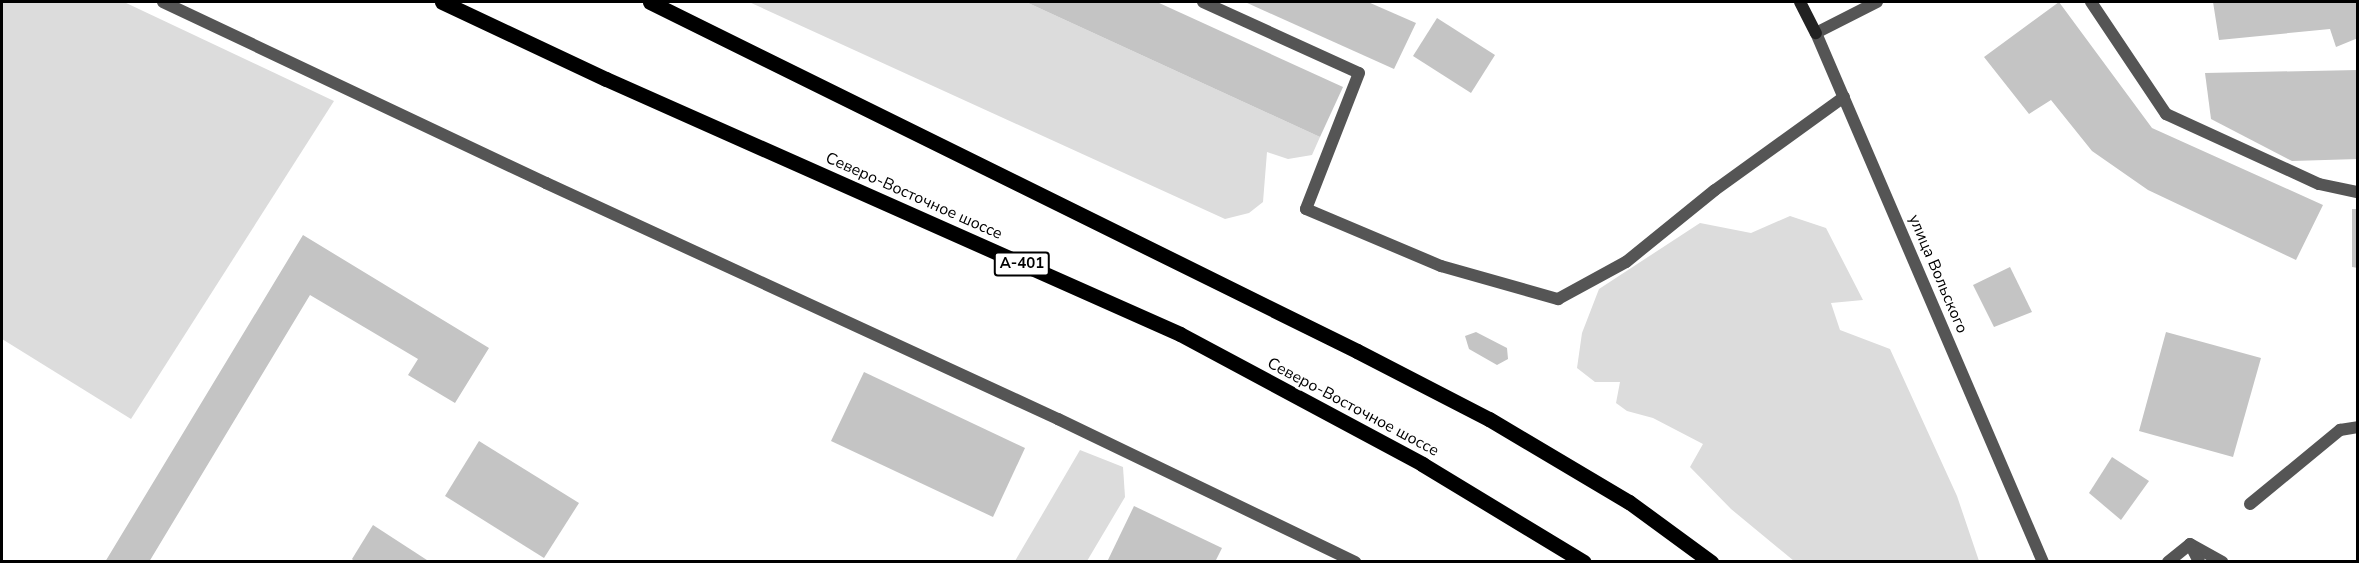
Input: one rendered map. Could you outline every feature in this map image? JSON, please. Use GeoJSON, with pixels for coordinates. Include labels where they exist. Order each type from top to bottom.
{"type":"FeatureCollection","features":[{"type":"Feature","properties":{"kind":"main road","name":"Северо-Восточное шоссе"},"geometry":{"type":"LineString","coordinates":[[442,2],[617,83],[1180,334],[1422,464],[1584,561]]}},
{"type":"Feature","properties":{"kind":"main road"},"geometry":{"type":"LineString","coordinates":[[650,2],[1357,351],[1489,419],[1629,502],[1711,561]]}},
{"type":"Feature","properties":{"kind":"main road","name":"улица Вольского"},"geometry":{"type":"LineString","coordinates":[[1800,2],[1816,33]]}},
{"type":"Feature","properties":{"kind":"street"},"geometry":{"type":"LineString","coordinates":[[163,2],[546,183],[1058,419],[1355,561]]}},
{"type":"Feature","properties":{"kind":"street"},"geometry":{"type":"LineString","coordinates":[[1203,2],[1359,73],[1306,209],[1441,266],[1558,299],[1626,262],[1715,190],[1844,97]]}},
{"type":"Feature","properties":{"kind":"street"},"geometry":{"type":"LineString","coordinates":[[1816,33],[1877,2]]}},
{"type":"Feature","properties":{"kind":"street"},"geometry":{"type":"LineString","coordinates":[[2091,2],[2166,114],[2319,184],[2358,192]]}},
{"type":"Feature","properties":{"kind":"street","name":"улица Вольского"},"geometry":{"type":"LineString","coordinates":[[1816,33],[2043,561]]}},
{"type":"Feature","properties":{"kind":"street"},"geometry":{"type":"LineString","coordinates":[[2250,504],[2340,430],[2358,427]]}},
{"type":"Feature","properties":{"kind":"street"},"geometry":{"type":"LineString","coordinates":[[2168,561],[2190,544]]}},
{"type":"Feature","properties":{"kind":"street"},"geometry":{"type":"LineString","coordinates":[[2190,544],[2199,561]]}},
{"type":"Feature","properties":{"kind":"street"},"geometry":{"type":"LineString","coordinates":[[2190,544],[2222,561]]}},
{"type":"Feature","properties":{"kind":"shaded area"},"geometry":{"type":"Polygon","coordinates":[[[2,2],[124,2],[334,101],[131,419],[2,339],[2,2]]]}},
{"type":"Feature","properties":{"kind":"shaded area"},"geometry":{"type":"Polygon","coordinates":[[[749,2],[1026,2],[1320,137],[1312,155],[1288,159],[1267,152],[1263,202],[1249,213],[1225,219],[749,2]]]}},
{"type":"Feature","properties":{"kind":"shaded area"},"geometry":{"type":"Polygon","coordinates":[[[1790,216],[1826,228],[1863,300],[1831,303],[1840,330],[1890,349],[1957,496],[1979,561],[1794,561],[1731,509],[1690,467],[1703,444],[1653,418],[1627,411],[1616,403],[1620,382],[1595,382],[1577,368],[1582,333],[1599,289],[1700,223],[1751,233],[1790,216]]]}},
{"type":"Feature","properties":{"kind":"shaded area"},"geometry":{"type":"Polygon","coordinates":[[[1080,450],[1123,467],[1125,497],[1087,561],[1015,561],[1080,450]]]}},
{"type":"Feature","properties":{"kind":"building"},"geometry":{"type":"Polygon","coordinates":[[[1026,2],[1157,2],[1343,87],[1320,137],[1026,2]]]}},
{"type":"Feature","properties":{"kind":"building"},"geometry":{"type":"Polygon","coordinates":[[[1245,2],[1368,2],[1416,23],[1394,69],[1245,2]]]}},
{"type":"Feature","properties":{"kind":"building"},"geometry":{"type":"Polygon","coordinates":[[[2059,2],[2152,128],[2323,205],[2296,260],[2148,190],[2092,151],[2051,100],[2029,114],[1984,57],[2059,2]]]}},
{"type":"Feature","properties":{"kind":"building"},"geometry":{"type":"Polygon","coordinates":[[[2213,2],[2358,2],[2358,38],[2336,47],[2330,29],[2219,40],[2213,2]]]}},
{"type":"Feature","properties":{"kind":"building"},"geometry":{"type":"Polygon","coordinates":[[[1437,18],[1495,55],[1471,93],[1413,56],[1437,18]]]}},
{"type":"Feature","properties":{"kind":"building"},"geometry":{"type":"Polygon","coordinates":[[[2358,70],[2358,159],[2292,161],[2211,119],[2205,73],[2358,70]]]}},
{"type":"Feature","properties":{"kind":"building"},"geometry":{"type":"Polygon","coordinates":[[[2352,209],[2358,209],[2358,268],[2352,267],[2352,209]]]}},
{"type":"Feature","properties":{"kind":"building"},"geometry":{"type":"Polygon","coordinates":[[[303,235],[489,348],[455,403],[408,375],[418,359],[310,295],[149,562],[105,562],[303,235]]]}},
{"type":"Feature","properties":{"kind":"building"},"geometry":{"type":"Polygon","coordinates":[[[2010,267],[2032,312],[1994,327],[1973,285],[2010,267]]]}},
{"type":"Feature","properties":{"kind":"building"},"geometry":{"type":"Polygon","coordinates":[[[1476,332],[1507,348],[1508,359],[1497,365],[1469,349],[1465,336],[1476,332]]]}},
{"type":"Feature","properties":{"kind":"building"},"geometry":{"type":"Polygon","coordinates":[[[2166,332],[2261,358],[2233,457],[2139,431],[2166,332]]]}},
{"type":"Feature","properties":{"kind":"building"},"geometry":{"type":"Polygon","coordinates":[[[864,372],[1025,448],[993,517],[831,441],[864,372]]]}},
{"type":"Feature","properties":{"kind":"building"},"geometry":{"type":"Polygon","coordinates":[[[479,441],[579,503],[544,558],[445,496],[479,441]]]}},
{"type":"Feature","properties":{"kind":"building"},"geometry":{"type":"Polygon","coordinates":[[[2112,457],[2149,481],[2121,520],[2089,493],[2112,457]]]}},
{"type":"Feature","properties":{"kind":"building"},"geometry":{"type":"Polygon","coordinates":[[[1134,506],[1222,548],[1215,562],[1107,562],[1134,506]]]}},
{"type":"Feature","properties":{"kind":"building"},"geometry":{"type":"Polygon","coordinates":[[[373,525],[430,562],[355,562],[352,559],[373,525]]]}}]}
